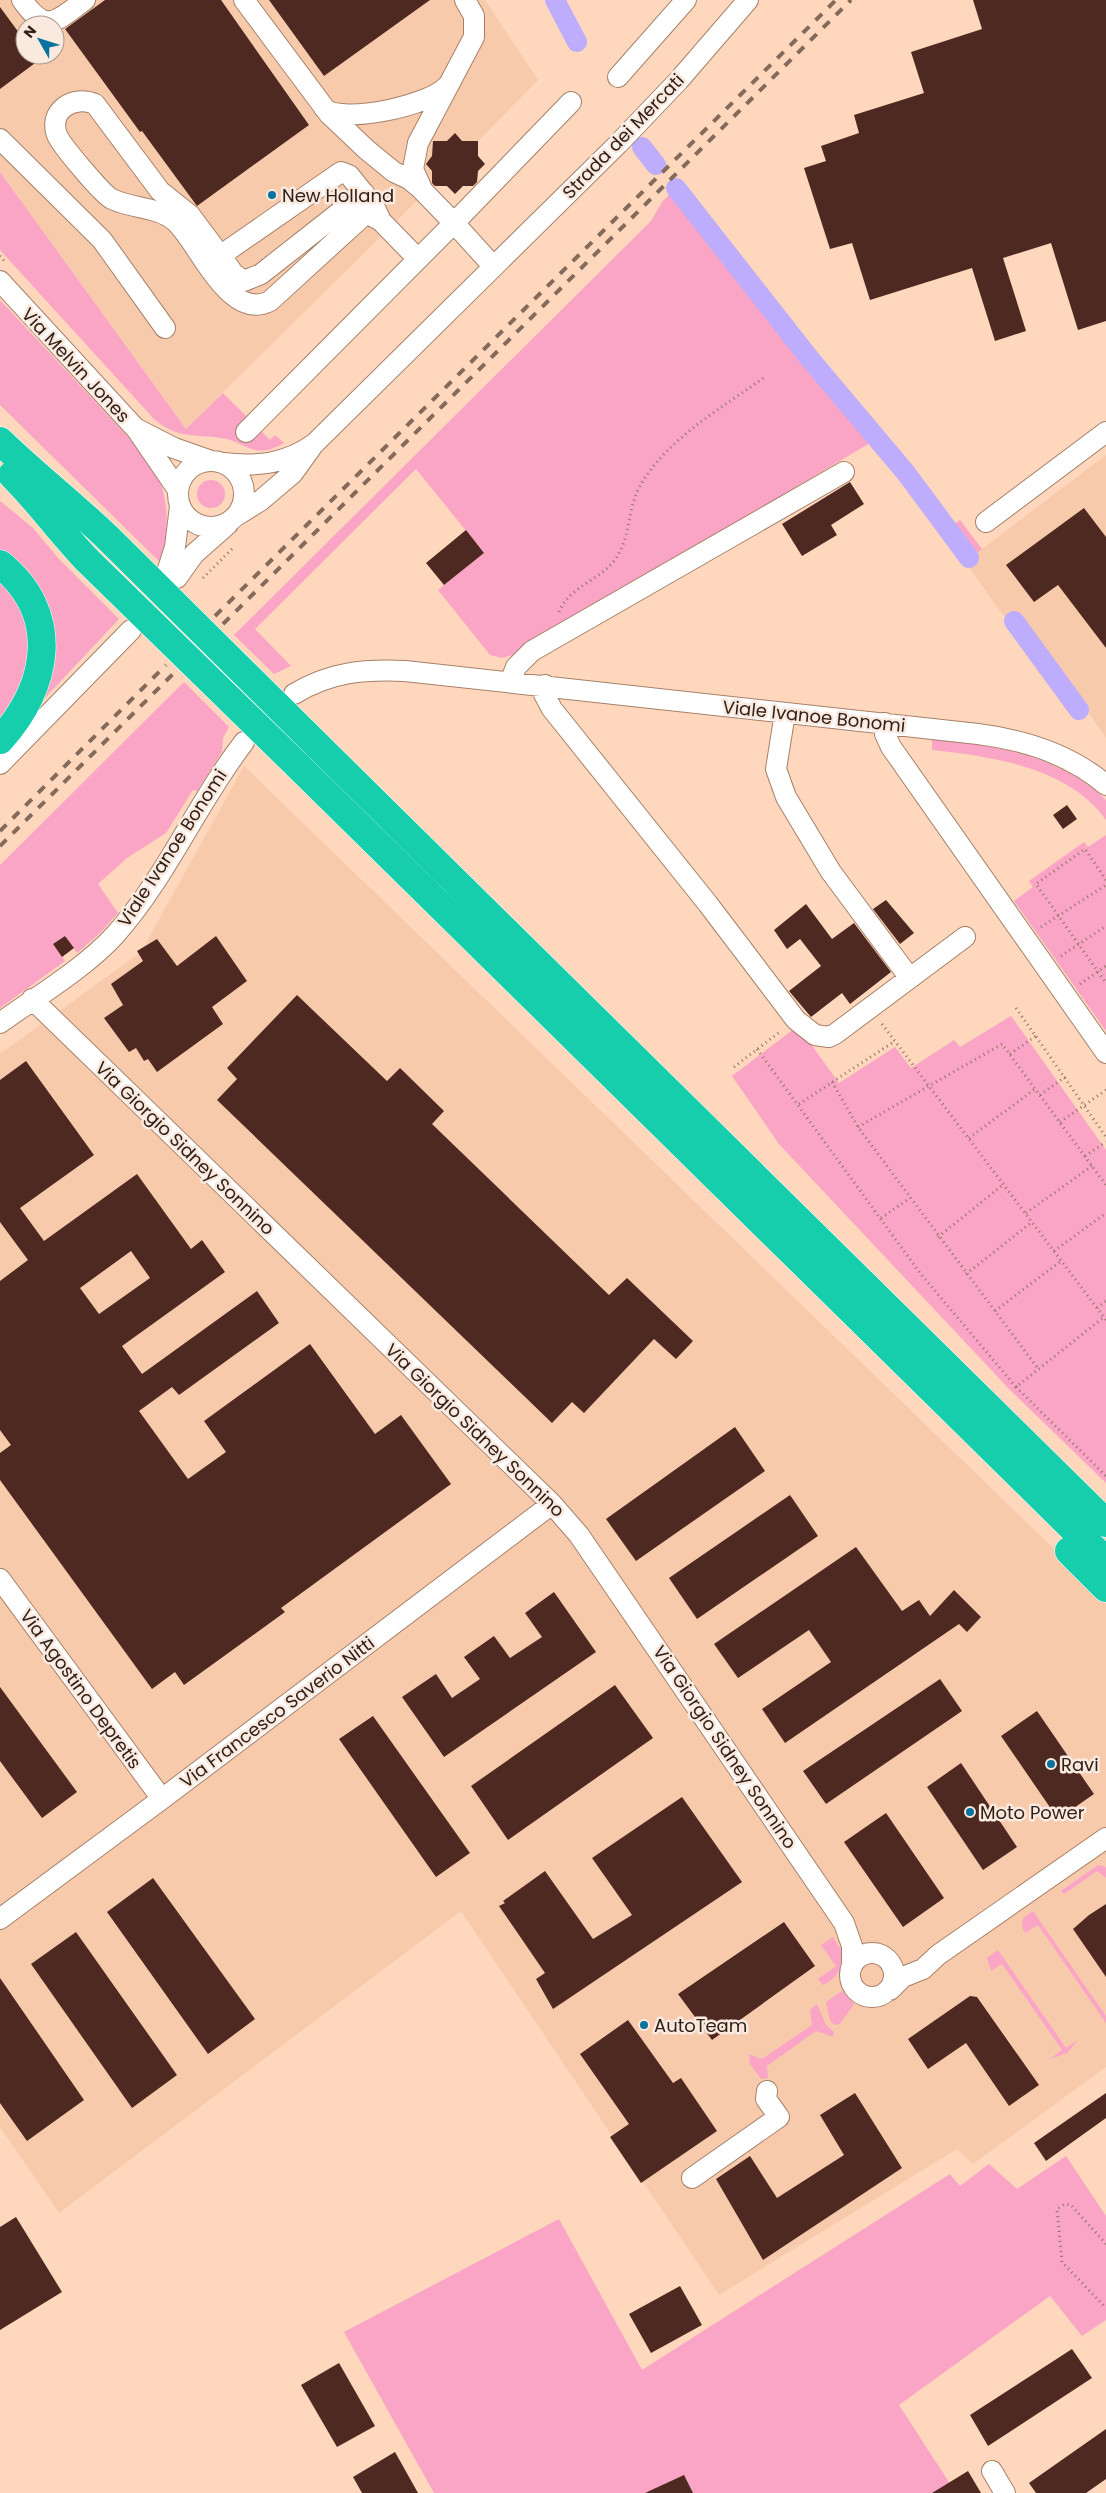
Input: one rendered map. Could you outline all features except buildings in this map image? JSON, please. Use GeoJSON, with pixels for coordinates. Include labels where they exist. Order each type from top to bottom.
{"type":"FeatureCollection","features":[{"type":"Feature","properties":{"kind":"highway"},"geometry":{"type":"LineString","coordinates":[[0,419],[44,466],[78,509]]}},
{"type":"Feature","properties":{"kind":"highway"},"geometry":{"type":"LineString","coordinates":[[0,441],[36,475],[78,509],[109,539],[1106,1523]]}},
{"type":"Feature","properties":{"kind":"highway"},"geometry":{"type":"LineString","coordinates":[[0,463],[40,504],[82,554],[1106,1561]]}},
{"type":"Feature","properties":{"kind":"highway"},"geometry":{"type":"LineString","coordinates":[[0,490],[82,554]]}},
{"type":"Feature","properties":{"kind":"highway"},"geometry":{"type":"LineString","coordinates":[[0,564],[18,582],[30,602],[39,624],[42,648],[40,673],[32,696],[0,740]]}},
{"type":"Feature","properties":{"kind":"highway"},"geometry":{"type":"LineString","coordinates":[[965,1422],[988,1448],[1038,1519],[1106,1588]]}},
{"type":"Feature","properties":{"kind":"street"},"geometry":{"type":"LineString","coordinates":[[22,0],[35,17],[48,22],[63,16],[85,0]]}},
{"type":"Feature","properties":{"kind":"street"},"geometry":{"type":"LineString","coordinates":[[244,0],[321,105],[361,145],[425,193],[494,266]]}},
{"type":"Feature","properties":{"kind":"street"},"geometry":{"type":"LineString","coordinates":[[425,193],[415,177],[415,152],[425,128],[474,36],[474,16],[465,0]]}},
{"type":"Feature","properties":{"kind":"street"},"geometry":{"type":"LineString","coordinates":[[618,77],[686,0]]}},
{"type":"Feature","properties":{"kind":"street","name":"Strada dei Mercati"},"geometry":{"type":"LineString","coordinates":[[317,441],[304,450],[274,463],[248,466],[217,462],[196,465],[189,470],[180,483],[172,574],[234,519],[260,501],[293,473],[317,441],[657,103],[748,0]]}},
{"type":"Feature","properties":{"kind":"street"},"geometry":{"type":"LineString","coordinates":[[321,105],[334,114],[341,115],[383,110],[432,97],[444,90],[451,80]]}},
{"type":"Feature","properties":{"kind":"street"},"geometry":{"type":"LineString","coordinates":[[79,100],[95,104],[160,191],[190,215],[237,278],[244,281],[252,279],[370,209],[270,301],[256,306],[246,304],[238,300],[220,282],[179,226],[169,217],[112,199],[103,192],[58,136],[56,120],[64,106],[79,100]]}},
{"type":"Feature","properties":{"kind":"street"},"geometry":{"type":"LineString","coordinates":[[246,432],[454,223],[570,102]]}},
{"type":"Feature","properties":{"kind":"street"},"geometry":{"type":"LineString","coordinates":[[0,139],[102,240],[165,328]]}},
{"type":"Feature","properties":{"kind":"street"},"geometry":{"type":"LineString","coordinates":[[214,248],[221,253],[229,250],[339,172],[347,174],[370,209],[418,259]]}},
{"type":"Feature","properties":{"kind":"street","name":"Via Melvin Jones"},"geometry":{"type":"LineString","coordinates":[[5,274],[133,426],[179,498]]}},
{"type":"Feature","properties":{"kind":"street","name":"Via Melvin Jones"},"geometry":{"type":"LineString","coordinates":[[133,426],[169,445],[217,462]]}},
{"type":"Feature","properties":{"kind":"street"},"geometry":{"type":"LineString","coordinates":[[986,522],[1106,432]]}},
{"type":"Feature","properties":{"kind":"street"},"geometry":{"type":"LineString","coordinates":[[217,462],[234,470],[244,486],[244,499],[234,519]]}},
{"type":"Feature","properties":{"kind":"street"},"geometry":{"type":"LineString","coordinates":[[510,682],[521,661],[540,646],[844,472]]}},
{"type":"Feature","properties":{"kind":"street","name":"Strada dei Mercati"},"geometry":{"type":"LineString","coordinates":[[179,498],[189,519],[203,527],[218,527],[234,519]]}},
{"type":"Feature","properties":{"kind":"street"},"geometry":{"type":"LineString","coordinates":[[0,764],[131,630]]}},
{"type":"Feature","properties":{"kind":"street","name":"Viale Ivanoe Bonomi"},"geometry":{"type":"LineString","coordinates":[[294,694],[326,678],[364,670],[413,671],[885,723],[1014,740],[1064,758],[1106,785]]}},
{"type":"Feature","properties":{"kind":"street"},"geometry":{"type":"LineString","coordinates":[[545,686],[544,694],[552,709],[708,904],[796,1020],[815,1034],[829,1037],[842,1030],[909,977],[965,937]]}},
{"type":"Feature","properties":{"kind":"street"},"geometry":{"type":"LineString","coordinates":[[785,713],[776,769],[784,791],[831,872],[909,977]]}},
{"type":"Feature","properties":{"kind":"street"},"geometry":{"type":"LineString","coordinates":[[885,723],[885,734],[891,747],[1106,1053]]}},
{"type":"Feature","properties":{"kind":"street","name":"Viale Ivanoe Bonomi"},"geometry":{"type":"LineString","coordinates":[[0,1023],[93,955],[121,928],[154,882],[215,783],[244,742]]}},
{"type":"Feature","properties":{"kind":"street","name":"Via Giorgio Sidney Sonnino"},"geometry":{"type":"LineString","coordinates":[[32,999],[552,1504],[591,1550],[844,1923],[871,1949],[883,1956]]}},
{"type":"Feature","properties":{"kind":"street","name":"Via Francesco Saverio Nitti"},"geometry":{"type":"LineString","coordinates":[[0,1918],[162,1799],[552,1504]]}},
{"type":"Feature","properties":{"kind":"street","name":"Via Agostino Depretis"},"geometry":{"type":"LineString","coordinates":[[0,1579],[162,1799]]}},
{"type":"Feature","properties":{"kind":"street"},"geometry":{"type":"LineString","coordinates":[[938,1955],[908,1959],[867,1954],[860,1957],[852,1966],[851,1984],[862,1996],[876,1998],[890,1990],[903,1977],[923,1968],[938,1955],[1106,1838]]}},
{"type":"Feature","properties":{"kind":"street","name":"Via Giorgio Sidney Sonnino"},"geometry":{"type":"LineString","coordinates":[[844,1923],[852,1946],[852,1966]]}},
{"type":"Feature","properties":{"kind":"street"},"geometry":{"type":"LineString","coordinates":[[883,1956],[891,1963],[895,1977],[890,1990]]}},
{"type":"Feature","properties":{"kind":"street"},"geometry":{"type":"LineString","coordinates":[[692,2178],[779,2117],[766,2099],[767,2090]]}},
{"type":"Feature","properties":{"kind":"street"},"geometry":{"type":"LineString","coordinates":[[992,2471],[1006,2493]]}},
{"type":"Feature","properties":{"kind":"path"},"geometry":{"type":"LineString","coordinates":[[0,256],[5,274]]}},
{"type":"Feature","properties":{"kind":"path"},"geometry":{"type":"LineString","coordinates":[[540,646],[553,632],[559,612],[567,599],[607,568],[618,555],[626,538],[637,493],[655,465],[684,437],[766,376]]}},
{"type":"Feature","properties":{"kind":"path"},"geometry":{"type":"LineString","coordinates":[[1106,880],[1085,849],[1036,884],[1106,983]]}},
{"type":"Feature","properties":{"kind":"path"},"geometry":{"type":"LineString","coordinates":[[1025,938],[1106,885]]}},
{"type":"Feature","properties":{"kind":"path"},"geometry":{"type":"LineString","coordinates":[[1045,966],[1106,926]]}},
{"type":"Feature","properties":{"kind":"path"},"geometry":{"type":"LineString","coordinates":[[1065,994],[1106,966]]}},
{"type":"Feature","properties":{"kind":"path"},"geometry":{"type":"LineString","coordinates":[[870,1008],[1105,1319],[1016,1387]]}},
{"type":"Feature","properties":{"kind":"path"},"geometry":{"type":"LineString","coordinates":[[1016,1008],[1106,1137]]}},
{"type":"Feature","properties":{"kind":"path"},"geometry":{"type":"LineString","coordinates":[[734,1067],[796,1020]]}},
{"type":"Feature","properties":{"kind":"path"},"geometry":{"type":"LineString","coordinates":[[1010,1054],[1036,1036]]}},
{"type":"Feature","properties":{"kind":"path"},"geometry":{"type":"LineString","coordinates":[[799,1104],[895,1041]]}},
{"type":"Feature","properties":{"kind":"path"},"geometry":{"type":"LineString","coordinates":[[858,1127],[1002,1044],[1106,1185]]}},
{"type":"Feature","properties":{"kind":"path"},"geometry":{"type":"LineString","coordinates":[[757,1049],[799,1104],[920,1273],[1016,1387],[1106,1476]]}},
{"type":"Feature","properties":{"kind":"path"},"geometry":{"type":"LineString","coordinates":[[1040,1095],[1065,1077]]}},
{"type":"Feature","properties":{"kind":"path"},"geometry":{"type":"LineString","coordinates":[[832,1082],[858,1127],[938,1237],[1039,1370]]}},
{"type":"Feature","properties":{"kind":"path"},"geometry":{"type":"LineString","coordinates":[[969,1138],[1035,1089]]}},
{"type":"Feature","properties":{"kind":"path"},"geometry":{"type":"LineString","coordinates":[[1060,1122],[1106,1090]]}},
{"type":"Feature","properties":{"kind":"path"},"geometry":{"type":"LineString","coordinates":[[1085,1156],[1106,1142]]}},
{"type":"Feature","properties":{"kind":"path"},"geometry":{"type":"LineString","coordinates":[[1026,1213],[1092,1166]]}},
{"type":"Feature","properties":{"kind":"path"},"geometry":{"type":"LineString","coordinates":[[938,1237],[1004,1184]]}},
{"type":"Feature","properties":{"kind":"path"},"geometry":{"type":"LineString","coordinates":[[881,1218],[910,1198]]}},
{"type":"Feature","properties":{"kind":"path"},"geometry":{"type":"LineString","coordinates":[[1054,1251],[1106,1213]]}},
{"type":"Feature","properties":{"kind":"path"},"geometry":{"type":"LineString","coordinates":[[966,1274],[1032,1222]]}},
{"type":"Feature","properties":{"kind":"path"},"geometry":{"type":"LineString","coordinates":[[994,1311],[1061,1261]]}},
{"type":"Feature","properties":{"kind":"path"},"geometry":{"type":"LineString","coordinates":[[1097,1308],[1106,1301]]}},
{"type":"Feature","properties":{"kind":"path"},"geometry":{"type":"LineString","coordinates":[[1106,2244],[1071,2205],[1065,2204],[1057,2209],[1062,2262],[1106,2308]]}},
{"type":"Feature","properties":{"kind":"shaded area"},"geometry":{"type":"Polygon","coordinates":[[[0,0],[485,0],[538,80],[478,141],[478,156],[485,164],[478,171],[477,186],[432,186],[186,429],[0,172],[0,0]]]}},
{"type":"Feature","properties":{"kind":"shaded area"},"geometry":{"type":"Polygon","coordinates":[[[0,172],[186,429],[223,393],[270,440],[275,435],[284,443],[265,450],[251,449],[221,438],[178,433],[154,419],[0,250],[0,172]]]}},
{"type":"Feature","properties":{"kind":"shaded area"},"geometry":{"type":"Polygon","coordinates":[[[671,193],[719,250],[870,443],[516,654],[502,658],[490,655],[438,590],[484,553],[416,469],[255,629],[291,666],[274,674],[234,635],[651,221],[662,202],[671,193]]]}},
{"type":"Feature","properties":{"kind":"shaded area"},"geometry":{"type":"Polygon","coordinates":[[[0,300],[146,456],[154,469],[164,495],[166,508],[166,535],[162,564],[0,405],[0,300]]]}},
{"type":"Feature","properties":{"kind":"shaded area"},"geometry":{"type":"Polygon","coordinates":[[[1106,455],[1106,738],[1084,706],[1073,713],[965,562],[1106,455]]]}},
{"type":"Feature","properties":{"kind":"shaded area"},"geometry":{"type":"Polygon","coordinates":[[[211,480],[221,484],[225,494],[221,504],[211,508],[201,504],[197,494],[201,484],[211,480]]]}},
{"type":"Feature","properties":{"kind":"shaded area"},"geometry":{"type":"Polygon","coordinates":[[[0,501],[33,528],[58,558],[119,619],[43,700],[47,684],[9,557],[0,550],[0,501]]]}},
{"type":"Feature","properties":{"kind":"shaded area"},"geometry":{"type":"Polygon","coordinates":[[[960,520],[982,549],[965,562],[944,532],[960,520]]]}},
{"type":"Feature","properties":{"kind":"shaded area"},"geometry":{"type":"Polygon","coordinates":[[[0,577],[25,612],[33,659],[0,724],[0,577]]]}},
{"type":"Feature","properties":{"kind":"shaded area"},"geometry":{"type":"Polygon","coordinates":[[[184,682],[229,727],[223,738],[222,752],[197,791],[193,790],[166,833],[127,858],[98,884],[118,913],[101,932],[77,953],[65,936],[53,944],[65,961],[0,1008],[0,865],[184,682]]]}},
{"type":"Feature","properties":{"kind":"shaded area"},"geometry":{"type":"Polygon","coordinates":[[[932,738],[979,744],[1047,762],[1068,772],[1106,800],[1106,820],[1091,802],[1072,788],[1051,777],[1003,761],[932,750],[932,738]]]}},
{"type":"Feature","properties":{"kind":"shaded area"},"geometry":{"type":"Polygon","coordinates":[[[244,766],[1106,1599],[1106,2067],[973,2164],[957,2149],[719,2295],[461,1911],[59,2213],[0,2127],[0,1054],[141,952],[244,766]]]}},
{"type":"Feature","properties":{"kind":"shaded area"},"geometry":{"type":"Polygon","coordinates":[[[1106,835],[1106,1031],[1014,901],[1033,887],[1029,881],[1084,842],[1088,847],[1106,835]]]}},
{"type":"Feature","properties":{"kind":"shaded area"},"geometry":{"type":"Polygon","coordinates":[[[1011,1016],[1106,1150],[1106,1483],[1010,1390],[779,1144],[732,1076],[794,1029],[810,1043],[839,1083],[895,1047],[911,1068],[954,1040],[960,1047],[1011,1016]]]}},
{"type":"Feature","properties":{"kind":"shaded area"},"geometry":{"type":"Polygon","coordinates":[[[1098,1865],[1106,1867],[1106,1878],[1097,1871],[1064,1894],[1061,1891],[1098,1865]]]}},
{"type":"Feature","properties":{"kind":"shaded area"},"geometry":{"type":"Polygon","coordinates":[[[1033,1911],[1106,2016],[1106,2023],[1038,1925],[1025,1933],[1022,1927],[1023,1918],[1033,1911]]]}},
{"type":"Feature","properties":{"kind":"shaded area"},"geometry":{"type":"Polygon","coordinates":[[[833,1937],[839,1947],[843,1946],[842,1964],[837,1974],[823,1985],[818,1979],[836,1966],[821,1945],[833,1937]]]}},
{"type":"Feature","properties":{"kind":"shaded area"},"geometry":{"type":"Polygon","coordinates":[[[998,1950],[1066,2048],[1078,2040],[1067,2053],[1050,2059],[1062,2050],[1002,1964],[991,1971],[987,1958],[998,1950]]]}},
{"type":"Feature","properties":{"kind":"shaded area"},"geometry":{"type":"Polygon","coordinates":[[[842,1991],[854,2004],[840,2024],[835,2025],[830,2021],[826,2002],[842,1991]]]}},
{"type":"Feature","properties":{"kind":"shaded area"},"geometry":{"type":"Polygon","coordinates":[[[817,2004],[826,2025],[834,2032],[833,2037],[816,2031],[767,2066],[768,2078],[761,2079],[750,2064],[749,2054],[762,2059],[812,2025],[810,2010],[817,2004]]]}},
{"type":"Feature","properties":{"kind":"shaded area"},"geometry":{"type":"Polygon","coordinates":[[[1066,2156],[1106,2216],[1106,2320],[1082,2336],[1050,2296],[899,2405],[956,2493],[434,2493],[344,2332],[559,2219],[642,2370],[950,2174],[960,2186],[989,2164],[1017,2189],[1066,2156]]]}},
{"type":"Feature","properties":{"kind":"waterway"},"geometry":{"type":"LineString","coordinates":[[555,0],[577,42]]}},
{"type":"Feature","properties":{"kind":"waterway"},"geometry":{"type":"LineString","coordinates":[[642,147],[656,165]]}},
{"type":"Feature","properties":{"kind":"waterway"},"geometry":{"type":"LineString","coordinates":[[676,188],[810,359],[906,473],[969,558]]}},
{"type":"Feature","properties":{"kind":"waterway"},"geometry":{"type":"LineString","coordinates":[[1014,621],[1079,710]]}},
{"type":"Feature","properties":{"kind":"railway"},"geometry":{"type":"LineString","coordinates":[[215,616],[836,0]]}},
{"type":"Feature","properties":{"kind":"railway"},"geometry":{"type":"LineString","coordinates":[[223,624],[851,0]]}},
{"type":"Feature","properties":{"kind":"railway"},"geometry":{"type":"LineString","coordinates":[[0,831],[166,665]]}},
{"type":"Feature","properties":{"kind":"railway"},"geometry":{"type":"LineString","coordinates":[[0,846],[174,673]]}},
{"type":"Feature","properties":{"kind":"place","name":"New Holland"},"geometry":{"type":"Point","coordinates":[272,195]}},
{"type":"Feature","properties":{"kind":"place","name":"Ravi"},"geometry":{"type":"Point","coordinates":[1051,1764]}},
{"type":"Feature","properties":{"kind":"place","name":"Moto Power"},"geometry":{"type":"Point","coordinates":[970,1812]}},
{"type":"Feature","properties":{"kind":"place","name":"AutoTeam"},"geometry":{"type":"Point","coordinates":[644,2025]}}]}
